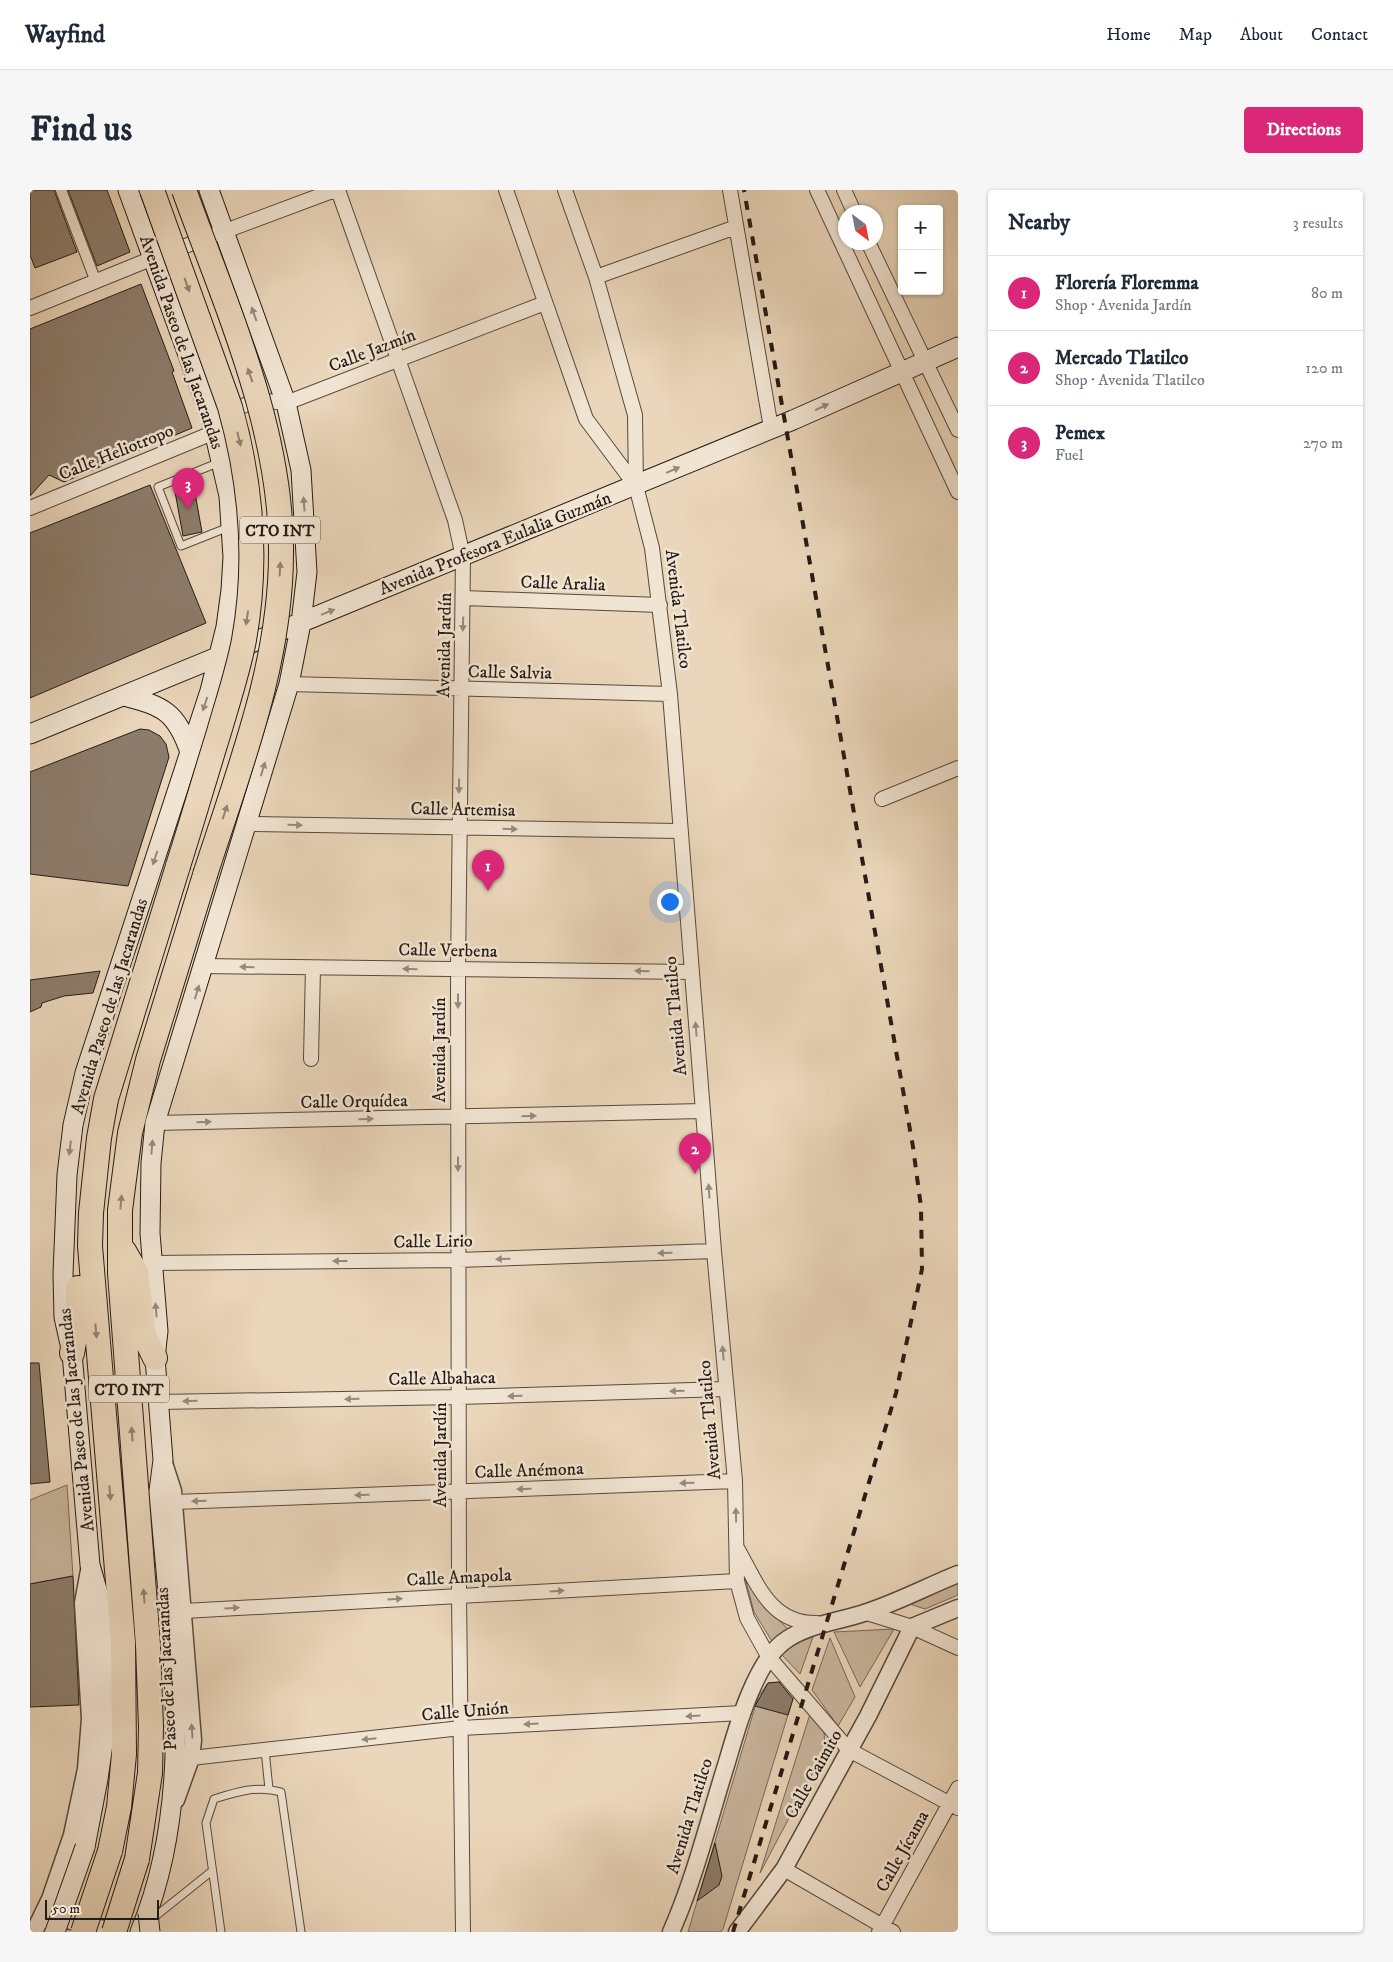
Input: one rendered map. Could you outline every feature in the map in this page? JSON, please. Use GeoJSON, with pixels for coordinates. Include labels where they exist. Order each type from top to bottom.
{"type":"FeatureCollection","features":[{"type":"Feature","properties":{"kind":"highway","name":"CTO INT"},"geometry":{"type":"LineString","coordinates":[[83,1932],[110,1851],[119,1807],[124,1754],[122,1642],[90,1246],[93,1194],[106,1099],[236,675],[248,610],[252,564],[250,520],[240,442],[213,357],[152,190]]}},
{"type":"Feature","properties":{"kind":"highway","name":"CTO INT"},"geometry":{"type":"LineString","coordinates":[[115,1932],[137,1859],[150,1773],[152,1727],[148,1645],[119,1241],[124,1168],[130,1133],[148,1060],[259,707],[275,626],[282,549],[272,458],[261,409],[184,190]]}},
{"type":"Feature","properties":{"kind":"highway"},"geometry":{"type":"LineString","coordinates":[[119,1241],[136,1272],[144,1335],[155,1358]]}},
{"type":"Feature","properties":{"kind":"highway"},"geometry":{"type":"LineString","coordinates":[[72,1353],[78,1320],[78,1275],[90,1246]]}},
{"type":"Feature","properties":{"kind":"main road","name":"Avenida Paseo de las Jacarandas"},"geometry":{"type":"LineString","coordinates":[[55,1932],[85,1847],[103,1744],[104,1708],[100,1600],[90,1565],[72,1353],[64,1317],[63,1250],[67,1175],[73,1125],[85,1073],[190,752],[219,657],[231,590],[233,557],[232,526],[222,461],[213,425],[128,190]]}},
{"type":"Feature","properties":{"kind":"main road","name":"CTO INT"},"geometry":{"type":"LineString","coordinates":[[148,1926],[167,1841],[175,1745],[166,1496],[155,1358],[158,1331],[152,1262],[150,1163],[155,1123],[289,684],[301,623],[307,572],[301,470],[286,403],[209,190]]}},
{"type":"Feature","properties":{"kind":"main road","name":"Avenida Profesora Eulalia Guzmán"},"geometry":{"type":"LineString","coordinates":[[30,734],[464,558],[958,347]]}},
{"type":"Feature","properties":{"kind":"main road"},"geometry":{"type":"LineString","coordinates":[[124,696],[145,701],[168,713],[182,731],[190,752]]}},
{"type":"Feature","properties":{"kind":"main road"},"geometry":{"type":"LineString","coordinates":[[163,834],[237,856]]}},
{"type":"Feature","properties":{"kind":"street"},"geometry":{"type":"LineString","coordinates":[[61,190],[96,282]]}},
{"type":"Feature","properties":{"kind":"street"},"geometry":{"type":"LineString","coordinates":[[30,308],[153,258],[336,190]]}},
{"type":"Feature","properties":{"kind":"street","name":"Avenida Jardín"},"geometry":{"type":"LineString","coordinates":[[336,190],[455,520],[464,558],[458,828],[459,1596],[463,1932]]}},
{"type":"Feature","properties":{"kind":"street","name":"Avenida Tlatilco"},"geometry":{"type":"LineString","coordinates":[[506,190],[586,418],[636,486]]}},
{"type":"Feature","properties":{"kind":"street","name":"Avenida Tlatilco"},"geometry":{"type":"LineString","coordinates":[[565,190],[596,277],[635,415],[636,486],[652,548],[670,694],[679,831],[735,1481],[737,1581],[747,1618],[768,1656]]}},
{"type":"Feature","properties":{"kind":"street"},"geometry":{"type":"LineString","coordinates":[[730,190],[771,428]]}},
{"type":"Feature","properties":{"kind":"street"},"geometry":{"type":"LineString","coordinates":[[817,190],[958,492]]}},
{"type":"Feature","properties":{"kind":"street"},"geometry":{"type":"LineString","coordinates":[[844,190],[851,205]]}},
{"type":"Feature","properties":{"kind":"street"},"geometry":{"type":"LineString","coordinates":[[596,277],[736,227]]}},
{"type":"Feature","properties":{"kind":"street"},"geometry":{"type":"LineString","coordinates":[[872,250],[923,361],[958,430]]}},
{"type":"Feature","properties":{"kind":"street","name":"Calle Jazmín"},"geometry":{"type":"LineString","coordinates":[[213,425],[257,400],[286,403],[545,303]]}},
{"type":"Feature","properties":{"kind":"street","name":"Calle Heliotropo"},"geometry":{"type":"LineString","coordinates":[[30,508],[213,425]]}},
{"type":"Feature","properties":{"kind":"street","name":"Calle Aralia"},"geometry":{"type":"LineString","coordinates":[[464,598],[660,605]]}},
{"type":"Feature","properties":{"kind":"street","name":"Calle Salvia"},"geometry":{"type":"LineString","coordinates":[[289,684],[670,694]]}},
{"type":"Feature","properties":{"kind":"street"},"geometry":{"type":"LineString","coordinates":[[882,799],[958,768]]}},
{"type":"Feature","properties":{"kind":"street","name":"Calle Artemisa"},"geometry":{"type":"LineString","coordinates":[[247,824],[679,831]]}},
{"type":"Feature","properties":{"kind":"street","name":"Calle Verbena"},"geometry":{"type":"LineString","coordinates":[[204,966],[691,972]]}},
{"type":"Feature","properties":{"kind":"street"},"geometry":{"type":"LineString","coordinates":[[311,1059],[312,968]]}},
{"type":"Feature","properties":{"kind":"street","name":"Calle Orquídea"},"geometry":{"type":"LineString","coordinates":[[155,1123],[458,1118],[703,1111]]}},
{"type":"Feature","properties":{"kind":"street","name":"Calle Lirio"},"geometry":{"type":"LineString","coordinates":[[152,1262],[458,1260],[714,1251]]}},
{"type":"Feature","properties":{"kind":"street","name":"Calle Albahaca"},"geometry":{"type":"LineString","coordinates":[[158,1402],[459,1397],[726,1389]]}},
{"type":"Feature","properties":{"kind":"street","name":"Calle Anémona"},"geometry":{"type":"LineString","coordinates":[[166,1496],[459,1492],[735,1481]]}},
{"type":"Feature","properties":{"kind":"street","name":"Paseo de las Jacarandas"},"geometry":{"type":"LineString","coordinates":[[148,1926],[178,1792],[191,1758],[193,1740],[184,1611],[166,1496]]}},
{"type":"Feature","properties":{"kind":"street","name":"Avenida Tlatilco"},"geometry":{"type":"LineString","coordinates":[[736,1546],[759,1587],[777,1611],[792,1621],[801,1624],[826,1623]]}},
{"type":"Feature","properties":{"kind":"street"},"geometry":{"type":"LineString","coordinates":[[36,1928],[50,1899],[72,1836],[86,1769],[90,1719],[83,1603],[90,1565]]}},
{"type":"Feature","properties":{"kind":"street"},"geometry":{"type":"LineString","coordinates":[[826,1623],[867,1612],[958,1574]]}},
{"type":"Feature","properties":{"kind":"street","name":"Calle Amapola"},"geometry":{"type":"LineString","coordinates":[[184,1611],[737,1581]]}},
{"type":"Feature","properties":{"kind":"street"},"geometry":{"type":"LineString","coordinates":[[912,1627],[958,1608]]}},
{"type":"Feature","properties":{"kind":"street"},"geometry":{"type":"LineString","coordinates":[[867,1612],[912,1627],[958,1648]]}},
{"type":"Feature","properties":{"kind":"street","name":"Avenida Tlatilco"},"geometry":{"type":"LineString","coordinates":[[672,1932],[685,1898],[742,1713],[768,1656],[782,1643],[797,1634],[826,1623]]}},
{"type":"Feature","properties":{"kind":"street","name":"Calle Caimito"},"geometry":{"type":"LineString","coordinates":[[737,1932],[784,1869],[849,1750],[912,1627]]}},
{"type":"Feature","properties":{"kind":"street"},"geometry":{"type":"LineString","coordinates":[[768,1656],[849,1750],[954,1805]]}},
{"type":"Feature","properties":{"kind":"street","name":"Calle Unión"},"geometry":{"type":"LineString","coordinates":[[191,1758],[461,1728],[742,1713]]}},
{"type":"Feature","properties":{"kind":"street","name":"Calle Jícama"},"geometry":{"type":"LineString","coordinates":[[885,1930],[954,1805],[958,1788]]}},
{"type":"Feature","properties":{"kind":"street"},"geometry":{"type":"LineString","coordinates":[[784,1869],[885,1930]]}},
{"type":"Feature","properties":{"kind":"street"},"geometry":{"type":"LineString","coordinates":[[36,1928],[50,1918],[59,1918],[115,1932]]}},
{"type":"Feature","properties":{"kind":"lane"},"geometry":{"type":"LineString","coordinates":[[222,461],[158,487],[181,546],[232,526]]}},
{"type":"Feature","properties":{"kind":"lane"},"geometry":{"type":"LineString","coordinates":[[265,1750],[270,1789]]}},
{"type":"Feature","properties":{"kind":"lane"},"geometry":{"type":"LineString","coordinates":[[221,1932],[206,1823],[214,1799],[244,1790],[270,1789],[281,1792],[300,1932]]}},
{"type":"Feature","properties":{"kind":"lane"},"geometry":{"type":"LineString","coordinates":[[148,1926],[212,1871]]}},
{"type":"Feature","properties":{"kind":"shaded area"},"geometry":{"type":"Polygon","coordinates":[[[67,1485],[73,1576],[30,1584],[30,1500],[67,1485]]]}},
{"type":"Feature","properties":{"kind":"shaded area"},"geometry":{"type":"Polygon","coordinates":[[[745,1578],[767,1609],[790,1631],[773,1643],[754,1612],[745,1578]]]}},
{"type":"Feature","properties":{"kind":"shaded area"},"geometry":{"type":"Polygon","coordinates":[[[958,1580],[958,1595],[925,1609],[904,1602],[958,1580]]]}},
{"type":"Feature","properties":{"kind":"shaded area"},"geometry":{"type":"Polygon","coordinates":[[[894,1629],[860,1687],[834,1632],[894,1629]]]}},
{"type":"Feature","properties":{"kind":"shaded area"},"geometry":{"type":"Polygon","coordinates":[[[813,1637],[800,1674],[782,1655],[796,1643],[813,1637]]]}},
{"type":"Feature","properties":{"kind":"shaded area"},"geometry":{"type":"Polygon","coordinates":[[[830,1638],[855,1697],[838,1726],[812,1690],[830,1638]]]}},
{"type":"Feature","properties":{"kind":"shaded area"},"geometry":{"type":"Polygon","coordinates":[[[782,1682],[794,1695],[723,1929],[721,1932],[688,1932],[758,1697],[768,1683],[782,1682]]]}},
{"type":"Feature","properties":{"kind":"shaded area"},"geometry":{"type":"Polygon","coordinates":[[[810,1714],[824,1729],[825,1750],[760,1873],[810,1714]]]}},
{"type":"Feature","properties":{"kind":"building"},"geometry":{"type":"Polygon","coordinates":[[[30,190],[54,190],[77,252],[35,268],[30,255],[30,190]]]}},
{"type":"Feature","properties":{"kind":"building"},"geometry":{"type":"Polygon","coordinates":[[[68,190],[107,190],[130,252],[97,266],[68,190]]]}},
{"type":"Feature","properties":{"kind":"building"},"geometry":{"type":"Polygon","coordinates":[[[141,284],[174,371],[172,372],[192,428],[64,482],[49,475],[30,496],[30,329],[141,284]]]}},
{"type":"Feature","properties":{"kind":"building"},"geometry":{"type":"Polygon","coordinates":[[[193,482],[202,532],[183,536],[174,486],[193,482]]]}},
{"type":"Feature","properties":{"kind":"building"},"geometry":{"type":"Polygon","coordinates":[[[150,485],[206,623],[30,698],[30,533],[150,485]]]}},
{"type":"Feature","properties":{"kind":"building"},"geometry":{"type":"Polygon","coordinates":[[[140,729],[149,730],[160,736],[166,744],[169,757],[128,886],[30,874],[30,772],[140,729]]]}},
{"type":"Feature","properties":{"kind":"building"},"geometry":{"type":"Polygon","coordinates":[[[100,971],[93,993],[64,996],[42,1003],[41,1007],[30,1012],[30,980],[100,971]]]}},
{"type":"Feature","properties":{"kind":"building"},"geometry":{"type":"Polygon","coordinates":[[[30,1363],[39,1363],[50,1482],[30,1484],[30,1363]]]}},
{"type":"Feature","properties":{"kind":"building"},"geometry":{"type":"Polygon","coordinates":[[[73,1576],[79,1705],[30,1707],[30,1584],[73,1576]]]}},
{"type":"Feature","properties":{"kind":"building"},"geometry":{"type":"Polygon","coordinates":[[[779,1682],[793,1699],[788,1715],[755,1706],[768,1683],[779,1682]]]}},
{"type":"Feature","properties":{"kind":"building"},"geometry":{"type":"Polygon","coordinates":[[[715,1843],[722,1876],[719,1885],[697,1901],[715,1843]]]}},
{"type":"Feature","properties":{"kind":"railway"},"geometry":{"type":"LineString","coordinates":[[733,1932],[896,1393],[922,1269],[921,1207],[913,1147],[744,190]]}},
{"type":"Feature","properties":{"kind":"place","name":"Pemex"},"geometry":{"type":"Point","coordinates":[188,509]}},
{"type":"Feature","properties":{"kind":"place","name":"Florería Floremma"},"geometry":{"type":"Point","coordinates":[488,891]}},
{"type":"Feature","properties":{"kind":"place","name":"Mercado Tlatilco"},"geometry":{"type":"Point","coordinates":[695,1174]}}]}
